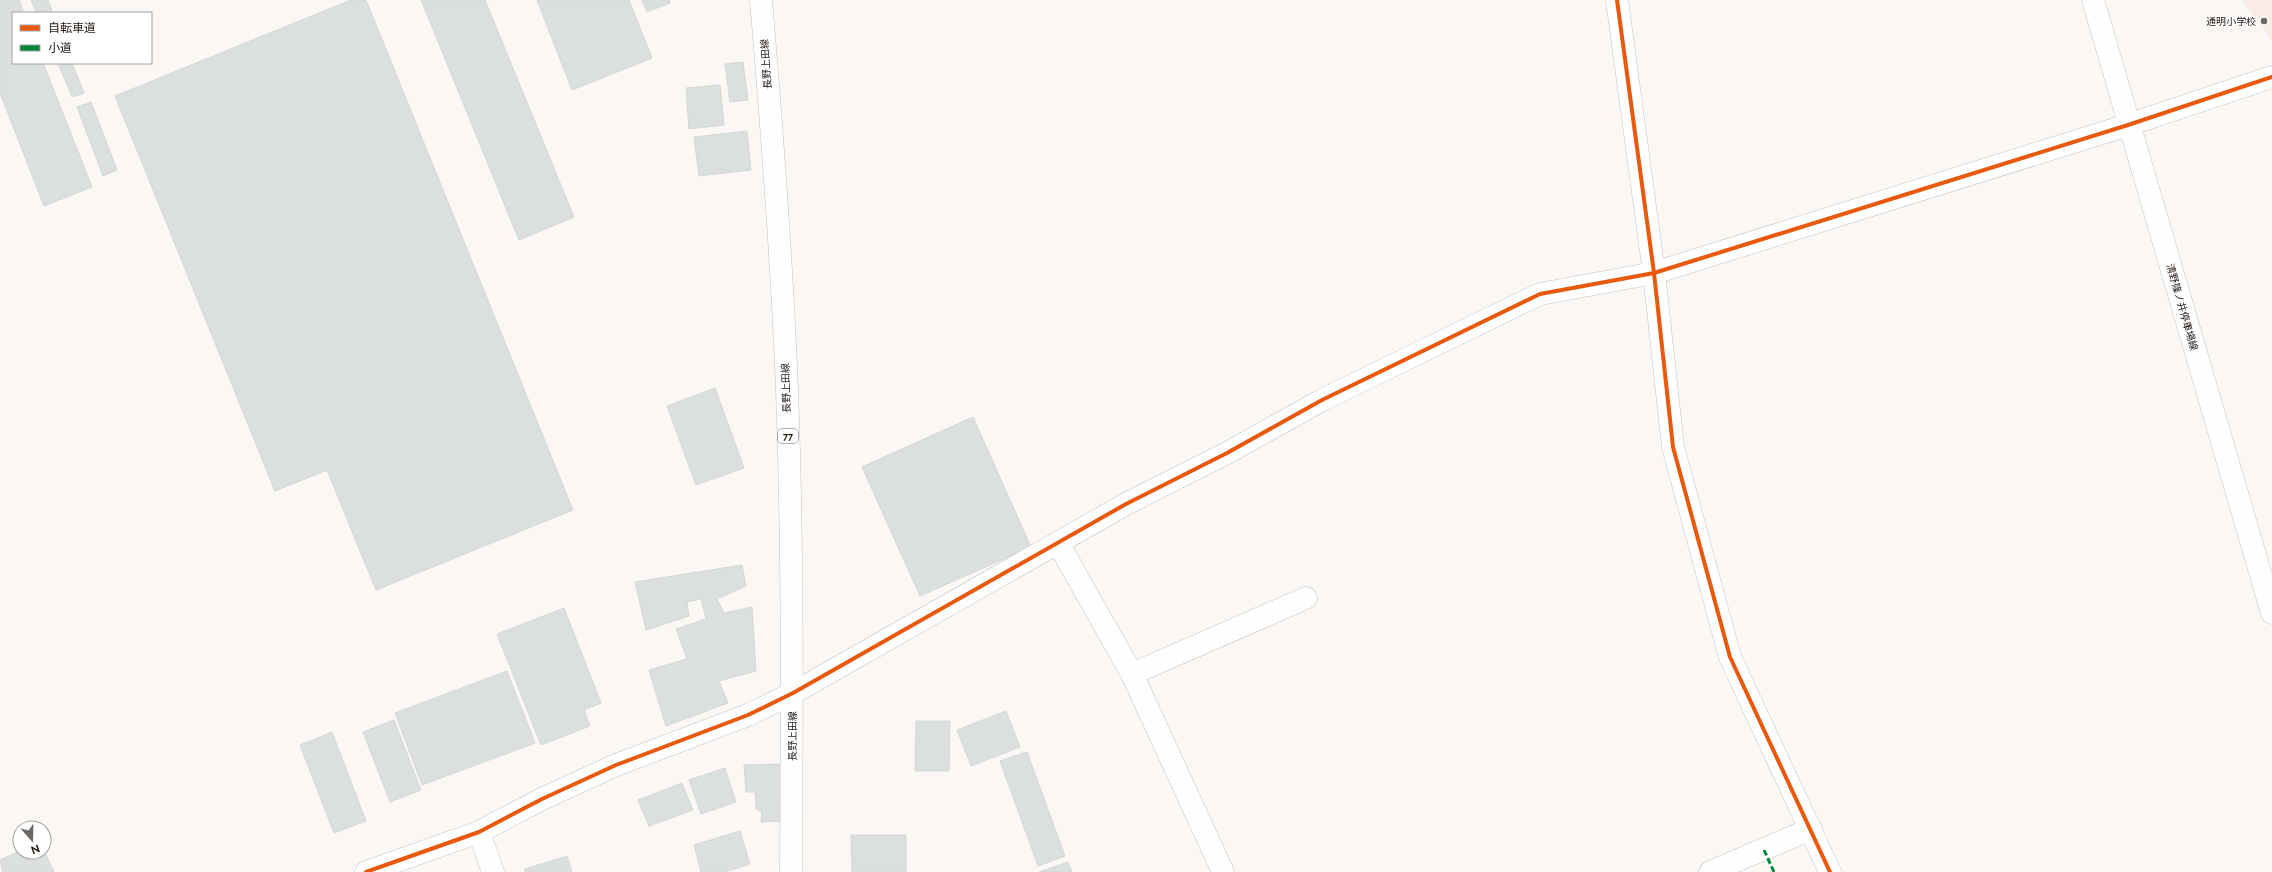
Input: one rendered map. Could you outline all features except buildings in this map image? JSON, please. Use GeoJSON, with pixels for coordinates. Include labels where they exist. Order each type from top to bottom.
{"type":"FeatureCollection","features":[{"type":"Feature","properties":{"kind":"street","name":"長野上田線"},"geometry":{"type":"LineString","coordinates":[[761,0],[774,161],[787,389],[792,693],[791,872]]}},
{"type":"Feature","properties":{"kind":"street"},"geometry":{"type":"LineString","coordinates":[[1617,0],[1654,273],[1673,447],[1730,656],[1830,872]]}},
{"type":"Feature","properties":{"kind":"street","name":"清野篠ノ井停車場線"},"geometry":{"type":"LineString","coordinates":[[2093,0],[2128,125],[2272,613]]}},
{"type":"Feature","properties":{"kind":"street"},"geometry":{"type":"LineString","coordinates":[[366,872],[479,832],[542,799],[610,768],[748,715],[792,693],[1126,504],[1227,453],[1322,400],[1540,294],[1654,273],[2128,125],[2272,77]]}},
{"type":"Feature","properties":{"kind":"street"},"geometry":{"type":"LineString","coordinates":[[1058,543],[1132,674],[1223,872]]}},
{"type":"Feature","properties":{"kind":"street"},"geometry":{"type":"LineString","coordinates":[[1132,674],[1306,598]]}},
{"type":"Feature","properties":{"kind":"street"},"geometry":{"type":"LineString","coordinates":[[1710,872],[1811,829]]}},
{"type":"Feature","properties":{"kind":"street"},"geometry":{"type":"LineString","coordinates":[[479,832],[493,872]]}},
{"type":"Feature","properties":{"kind":"shaded area","name":"通明小学校"},"geometry":{"type":"Polygon","coordinates":[[[2242,0],[2272,0],[2272,41],[2242,0]]]}},
{"type":"Feature","properties":{"kind":"marked path"},"geometry":{"type":"LineString","coordinates":[[1764,850],[1774,872]]}},
{"type":"Feature","properties":{"kind":"cycle path"},"geometry":{"type":"LineString","coordinates":[[1617,0],[1654,273],[1673,447],[1730,657],[1830,872]]}},
{"type":"Feature","properties":{"kind":"cycle path"},"geometry":{"type":"LineString","coordinates":[[366,872],[479,832],[542,799],[616,765],[748,715],[793,693],[1126,504],[1227,453],[1322,400],[1540,294],[1654,273],[2128,125],[2272,77]]}},
{"type":"Feature","properties":{"kind":"place","name":"通明小学校"},"geometry":{"type":"Point","coordinates":[2264,21]}}]}
